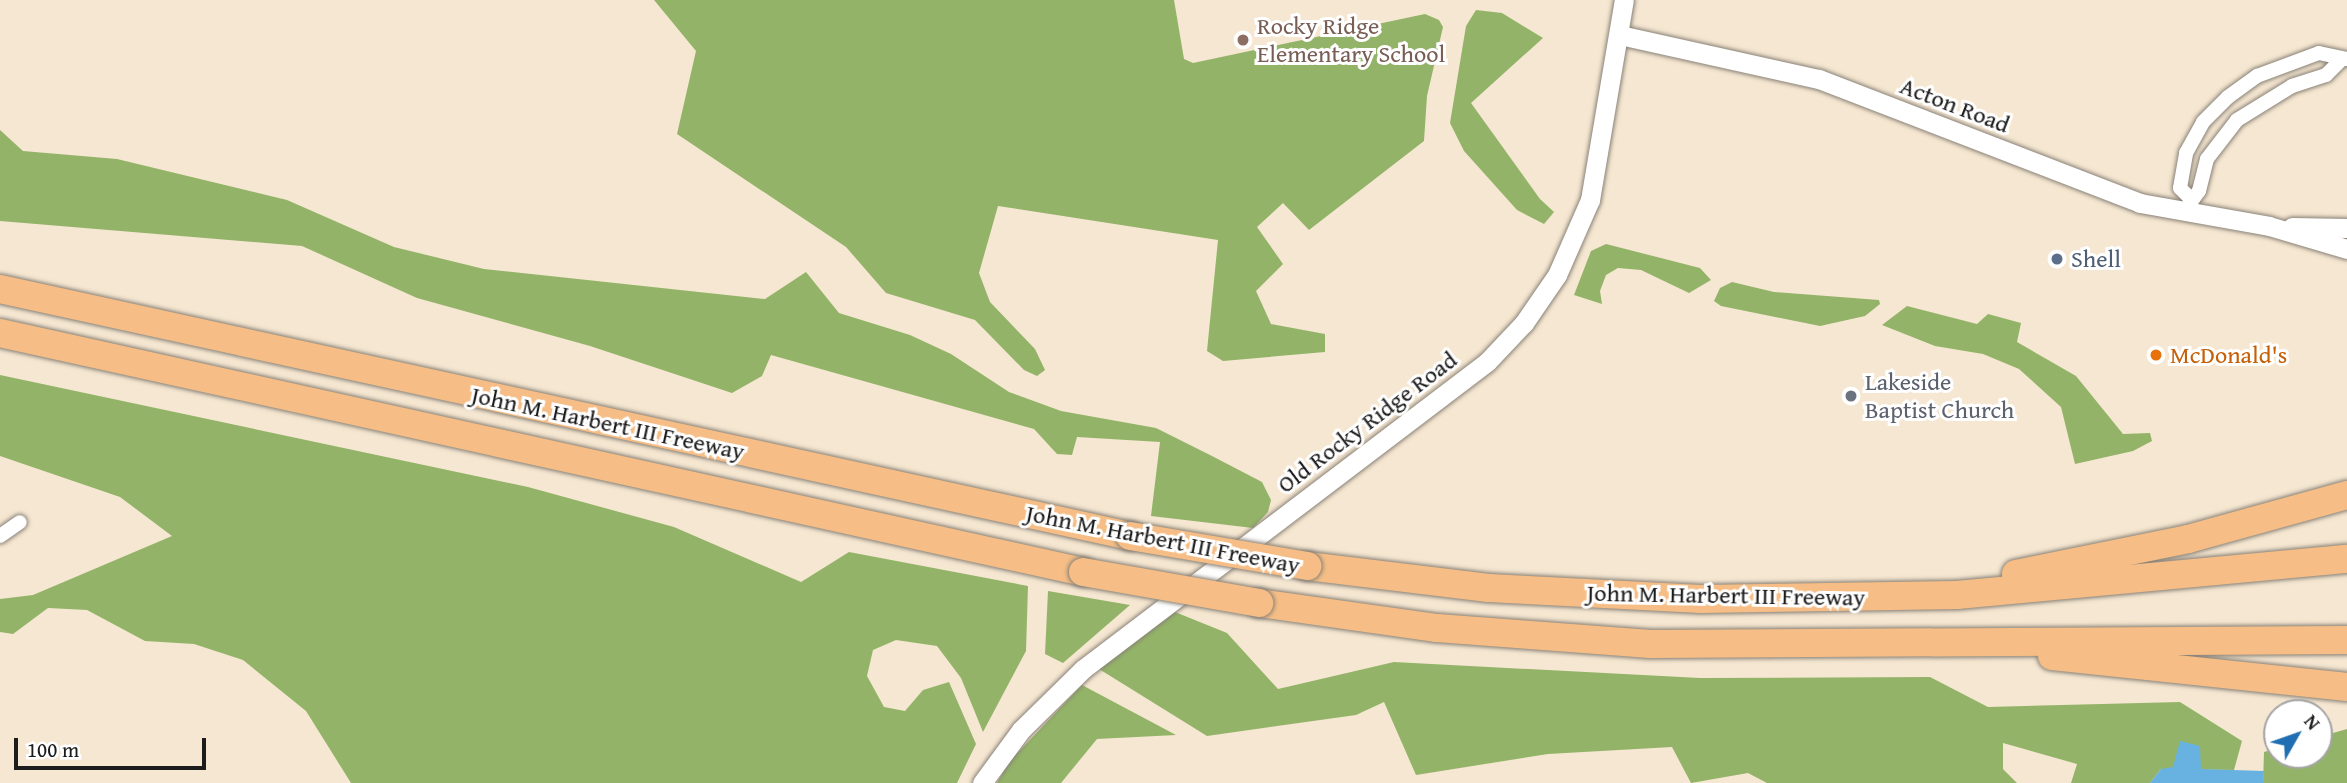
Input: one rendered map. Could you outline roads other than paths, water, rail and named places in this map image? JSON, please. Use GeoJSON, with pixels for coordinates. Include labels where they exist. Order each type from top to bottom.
{"type":"FeatureCollection","features":[{"type":"Feature","properties":{"kind":"highway","name":"John M. Harbert III Freeway"},"geometry":{"type":"LineString","coordinates":[[0,289],[1130,536],[1307,566],[1502,588],[1701,599],[1875,598],[2085,585],[2347,559]]}},
{"type":"Feature","properties":{"kind":"highway","name":"John M. Harbert III Freeway"},"geometry":{"type":"LineString","coordinates":[[0,333],[1083,572],[1259,603],[1437,628],[1650,644],[2347,640]]}},
{"type":"Feature","properties":{"kind":"highway"},"geometry":{"type":"LineString","coordinates":[[1875,598],[2087,562],[2347,495]]}},
{"type":"Feature","properties":{"kind":"highway"},"geometry":{"type":"LineString","coordinates":[[1991,643],[2071,660],[2347,687]]}},
{"type":"Feature","properties":{"kind":"street","name":"Old Rocky Ridge Road"},"geometry":{"type":"LineString","coordinates":[[982,783],[1021,730],[1083,669],[1487,362],[1524,323],[1557,275],[1590,200],[1624,0]]}},
{"type":"Feature","properties":{"kind":"street","name":"Acton Road"},"geometry":{"type":"LineString","coordinates":[[1620,35],[1819,79],[2140,203],[2188,206],[2347,249]]}},
{"type":"Feature","properties":{"kind":"street"},"geometry":{"type":"LineString","coordinates":[[2319,53],[2345,59],[2326,75],[2292,86],[2237,120],[2207,159],[2199,191],[2188,206],[2180,188],[2186,152],[2203,122],[2228,97],[2257,76],[2319,53]]}},
{"type":"Feature","properties":{"kind":"street","name":"Acton Road"},"geometry":{"type":"LineString","coordinates":[[2269,226],[2347,228]]}},
{"type":"Feature","properties":{"kind":"street"},"geometry":{"type":"LineString","coordinates":[[0,536],[20,522]]}},
{"type":"Feature","properties":{"kind":"water"},"geometry":{"type":"Polygon","coordinates":[[[2180,741],[2200,746],[2201,769],[2264,771],[2263,783],[2150,783],[2161,769],[2173,767],[2180,741]]]}},
{"type":"Feature","properties":{"kind":"place","name":"Rocky Ridge Elementary School"},"geometry":{"type":"Point","coordinates":[1243,40]}},
{"type":"Feature","properties":{"kind":"place","name":"Shell"},"geometry":{"type":"Point","coordinates":[2057,259]}},
{"type":"Feature","properties":{"kind":"place","name":"McDonald's"},"geometry":{"type":"Point","coordinates":[2156,355]}},
{"type":"Feature","properties":{"kind":"place","name":"Lakeside Baptist Church"},"geometry":{"type":"Point","coordinates":[1851,396]}}]}
